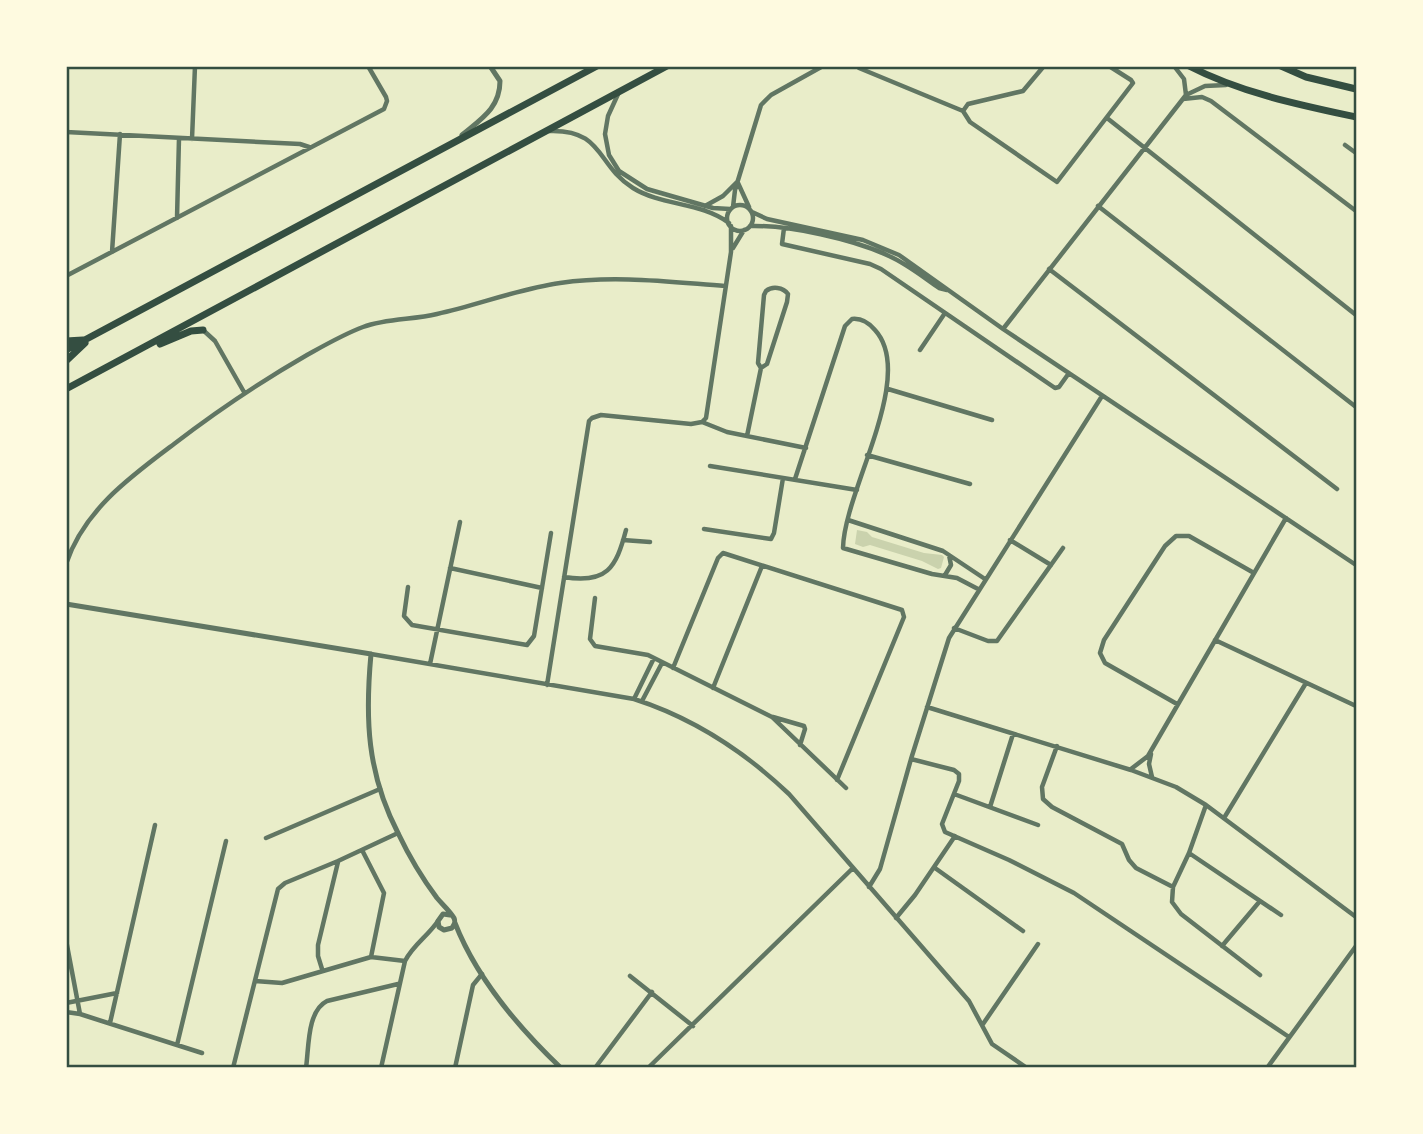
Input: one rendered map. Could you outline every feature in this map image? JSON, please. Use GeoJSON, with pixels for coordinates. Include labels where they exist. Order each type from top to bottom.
{"type":"FeatureCollection","features":[{"type":"Feature","properties":{"kind":"main road"},"geometry":{"type":"LineString","coordinates":[[66,350],[597,66]]}},
{"type":"Feature","properties":{"kind":"main road"},"geometry":{"type":"LineString","coordinates":[[66,389],[667,66]]}},
{"type":"Feature","properties":{"kind":"main road"},"geometry":{"type":"LineString","coordinates":[[1189,66],[1230,84],[1293,103],[1356,117]]}},
{"type":"Feature","properties":{"kind":"main road"},"geometry":{"type":"LineString","coordinates":[[1280,66],[1356,89]]}},
{"type":"Feature","properties":{"kind":"main road"},"geometry":{"type":"LineString","coordinates":[[114,363],[191,331],[203,330]]}},
{"type":"Feature","properties":{"kind":"main road"},"geometry":{"type":"LineString","coordinates":[[66,341],[88,340]]}},
{"type":"Feature","properties":{"kind":"main road"},"geometry":{"type":"LineString","coordinates":[[66,361],[88,340]]}},
{"type":"Feature","properties":{"kind":"street"},"geometry":{"type":"LineString","coordinates":[[192,139],[195,66]]}},
{"type":"Feature","properties":{"kind":"street"},"geometry":{"type":"LineString","coordinates":[[66,276],[384,109],[386,97],[368,66]]}},
{"type":"Feature","properties":{"kind":"street"},"geometry":{"type":"LineString","coordinates":[[456,140],[498,101],[500,81],[490,66]]}},
{"type":"Feature","properties":{"kind":"street"},"geometry":{"type":"LineString","coordinates":[[702,422],[708,414],[731,252],[728,214],[732,208],[758,114],[765,99],[823,66]]}},
{"type":"Feature","properties":{"kind":"street"},"geometry":{"type":"LineString","coordinates":[[963,111],[968,104],[1023,91],[1044,66]]}},
{"type":"Feature","properties":{"kind":"street"},"geometry":{"type":"LineString","coordinates":[[859,68],[963,111],[970,122],[1057,182],[1133,83],[1109,66]]}},
{"type":"Feature","properties":{"kind":"street"},"geometry":{"type":"LineString","coordinates":[[1174,66],[1184,79],[1184,97]]}},
{"type":"Feature","properties":{"kind":"street"},"geometry":{"type":"LineString","coordinates":[[1003,329],[1184,97],[1205,86],[1230,84]]}},
{"type":"Feature","properties":{"kind":"street"},"geometry":{"type":"LineString","coordinates":[[620,92],[605,128],[607,149],[624,176],[647,189],[705,206],[732,208],[741,205],[767,219],[879,245],[908,261],[1003,329],[1355,562]]}},
{"type":"Feature","properties":{"kind":"street"},"geometry":{"type":"LineString","coordinates":[[1184,97],[1202,97],[1211,101],[1356,211]]}},
{"type":"Feature","properties":{"kind":"street"},"geometry":{"type":"LineString","coordinates":[[1107,118],[1356,315]]}},
{"type":"Feature","properties":{"kind":"street"},"geometry":{"type":"LineString","coordinates":[[66,132],[299,144],[309,147]]}},
{"type":"Feature","properties":{"kind":"street"},"geometry":{"type":"LineString","coordinates":[[544,132],[572,132],[588,139],[599,149],[615,173],[637,190],[711,213],[737,230],[744,230]]}},
{"type":"Feature","properties":{"kind":"street"},"geometry":{"type":"LineString","coordinates":[[112,252],[120,134]]}},
{"type":"Feature","properties":{"kind":"street"},"geometry":{"type":"LineString","coordinates":[[177,219],[179,138]]}},
{"type":"Feature","properties":{"kind":"street"},"geometry":{"type":"LineString","coordinates":[[1345,145],[1356,153]]}},
{"type":"Feature","properties":{"kind":"street"},"geometry":{"type":"LineString","coordinates":[[705,206],[723,196],[738,182]]}},
{"type":"Feature","properties":{"kind":"street"},"geometry":{"type":"LineString","coordinates":[[731,252],[753,219],[738,182]]}},
{"type":"Feature","properties":{"kind":"street"},"geometry":{"type":"LineString","coordinates":[[1098,206],[1356,407]]}},
{"type":"Feature","properties":{"kind":"street"},"geometry":{"type":"LineString","coordinates":[[750,226],[784,228],[877,251],[897,260],[939,288],[947,290]]}},
{"type":"Feature","properties":{"kind":"street"},"geometry":{"type":"LineString","coordinates":[[784,228],[782,244],[875,266],[1055,387],[1059,387],[1069,373]]}},
{"type":"Feature","properties":{"kind":"street"},"geometry":{"type":"LineString","coordinates":[[1049,269],[1337,489]]}},
{"type":"Feature","properties":{"kind":"street"},"geometry":{"type":"LineString","coordinates":[[66,564],[77,537],[101,505],[165,450],[244,392],[327,344],[363,327],[440,314],[538,287],[581,281],[624,279],[725,286]]}},
{"type":"Feature","properties":{"kind":"street"},"geometry":{"type":"LineString","coordinates":[[747,436],[761,368],[758,363],[765,291],[771,288],[783,289],[788,293],[787,302],[767,364],[761,368]]}},
{"type":"Feature","properties":{"kind":"street"},"geometry":{"type":"LineString","coordinates":[[920,350],[945,313]]}},
{"type":"Feature","properties":{"kind":"street"},"geometry":{"type":"LineString","coordinates":[[795,479],[845,326],[852,318],[861,319],[871,325],[886,347],[890,367],[888,389],[848,520],[843,544],[845,549],[964,581],[978,589]]}},
{"type":"Feature","properties":{"kind":"street"},"geometry":{"type":"LineString","coordinates":[[203,330],[215,341],[244,392]]}},
{"type":"Feature","properties":{"kind":"street"},"geometry":{"type":"LineString","coordinates":[[888,389],[992,420]]}},
{"type":"Feature","properties":{"kind":"street"},"geometry":{"type":"LineString","coordinates":[[869,887],[880,869],[911,759],[954,628],[1102,395]]}},
{"type":"Feature","properties":{"kind":"street"},"geometry":{"type":"LineString","coordinates":[[547,685],[588,425],[592,418],[601,415],[691,424],[702,422],[710,427],[806,448]]}},
{"type":"Feature","properties":{"kind":"street"},"geometry":{"type":"LineString","coordinates":[[867,455],[970,484]]}},
{"type":"Feature","properties":{"kind":"street"},"geometry":{"type":"LineString","coordinates":[[710,466],[857,490]]}},
{"type":"Feature","properties":{"kind":"street"},"geometry":{"type":"LineString","coordinates":[[704,528],[771,539],[783,478]]}},
{"type":"Feature","properties":{"kind":"street"},"geometry":{"type":"LineString","coordinates":[[1131,769],[1143,762],[1152,750],[1286,518]]}},
{"type":"Feature","properties":{"kind":"street"},"geometry":{"type":"LineString","coordinates":[[848,520],[935,547],[985,579]]}},
{"type":"Feature","properties":{"kind":"street"},"geometry":{"type":"LineString","coordinates":[[429,664],[460,522]]}},
{"type":"Feature","properties":{"kind":"street"},"geometry":{"type":"LineString","coordinates":[[564,577],[591,580],[612,567],[619,555],[626,530]]}},
{"type":"Feature","properties":{"kind":"street"},"geometry":{"type":"LineString","coordinates":[[408,587],[404,616],[406,621],[415,626],[527,645],[533,639],[551,533]]}},
{"type":"Feature","properties":{"kind":"street"},"geometry":{"type":"LineString","coordinates":[[1177,704],[1105,663],[1100,653],[1104,640],[1165,546],[1177,536],[1189,536],[1254,573]]}},
{"type":"Feature","properties":{"kind":"street"},"geometry":{"type":"LineString","coordinates":[[623,540],[650,542]]}},
{"type":"Feature","properties":{"kind":"street"},"geometry":{"type":"LineString","coordinates":[[1010,540],[1051,565]]}},
{"type":"Feature","properties":{"kind":"street"},"geometry":{"type":"LineString","coordinates":[[954,628],[988,641],[998,641],[1063,548]]}},
{"type":"Feature","properties":{"kind":"street"},"geometry":{"type":"LineString","coordinates":[[673,668],[720,555],[726,552],[899,608],[904,613],[837,780]]}},
{"type":"Feature","properties":{"kind":"street"},"geometry":{"type":"LineString","coordinates":[[944,576],[951,565],[949,554]]}},
{"type":"Feature","properties":{"kind":"street"},"geometry":{"type":"LineString","coordinates":[[713,688],[762,565]]}},
{"type":"Feature","properties":{"kind":"street"},"geometry":{"type":"LineString","coordinates":[[450,568],[542,588]]}},
{"type":"Feature","properties":{"kind":"street"},"geometry":{"type":"LineString","coordinates":[[595,598],[591,643],[601,648],[639,653],[654,658],[772,717],[804,726],[800,745]]}},
{"type":"Feature","properties":{"kind":"street"},"geometry":{"type":"LineString","coordinates":[[66,604],[634,699],[673,714],[727,743],[759,765],[798,803],[969,1002],[992,1044],[1027,1068]]}},
{"type":"Feature","properties":{"kind":"street"},"geometry":{"type":"LineString","coordinates":[[1215,640],[1356,706]]}},
{"type":"Feature","properties":{"kind":"street"},"geometry":{"type":"LineString","coordinates":[[371,654],[368,729],[380,789],[398,833],[455,923],[461,941],[482,974],[515,1019],[561,1068]]}},
{"type":"Feature","properties":{"kind":"street"},"geometry":{"type":"LineString","coordinates":[[634,699],[654,658]]}},
{"type":"Feature","properties":{"kind":"street"},"geometry":{"type":"LineString","coordinates":[[642,701],[663,663]]}},
{"type":"Feature","properties":{"kind":"street"},"geometry":{"type":"LineString","coordinates":[[1224,818],[1306,683]]}},
{"type":"Feature","properties":{"kind":"street"},"geometry":{"type":"LineString","coordinates":[[927,707],[1131,769],[1188,793],[1356,917]]}},
{"type":"Feature","properties":{"kind":"street"},"geometry":{"type":"LineString","coordinates":[[772,717],[846,788]]}},
{"type":"Feature","properties":{"kind":"street"},"geometry":{"type":"LineString","coordinates":[[990,807],[1013,734]]}},
{"type":"Feature","properties":{"kind":"street"},"geometry":{"type":"LineString","coordinates":[[1057,746],[1042,787],[1043,799],[1052,807],[1117,841],[1125,848],[1129,860],[1136,868],[1173,887]]}},
{"type":"Feature","properties":{"kind":"street"},"geometry":{"type":"LineString","coordinates":[[1152,750],[1149,764],[1152,777]]}},
{"type":"Feature","properties":{"kind":"street"},"geometry":{"type":"LineString","coordinates":[[911,759],[957,772],[960,781],[942,827],[945,832],[1074,893],[1289,1038]]}},
{"type":"Feature","properties":{"kind":"street"},"geometry":{"type":"LineString","coordinates":[[266,838],[380,789]]}},
{"type":"Feature","properties":{"kind":"street"},"geometry":{"type":"LineString","coordinates":[[954,794],[1038,825]]}},
{"type":"Feature","properties":{"kind":"street"},"geometry":{"type":"LineString","coordinates":[[1206,805],[1189,853],[1173,887],[1172,902],[1176,909],[1260,975]]}},
{"type":"Feature","properties":{"kind":"street"},"geometry":{"type":"LineString","coordinates":[[110,1023],[155,825]]}},
{"type":"Feature","properties":{"kind":"street"},"geometry":{"type":"LineString","coordinates":[[233,1068],[278,889],[285,883],[398,833]]}},
{"type":"Feature","properties":{"kind":"street"},"geometry":{"type":"LineString","coordinates":[[896,918],[935,868],[955,836]]}},
{"type":"Feature","properties":{"kind":"street"},"geometry":{"type":"LineString","coordinates":[[177,1045],[226,841]]}},
{"type":"Feature","properties":{"kind":"street"},"geometry":{"type":"LineString","coordinates":[[362,850],[384,893],[371,957]]}},
{"type":"Feature","properties":{"kind":"street"},"geometry":{"type":"LineString","coordinates":[[1189,853],[1281,915]]}},
{"type":"Feature","properties":{"kind":"street"},"geometry":{"type":"LineString","coordinates":[[322,970],[318,945],[338,861]]}},
{"type":"Feature","properties":{"kind":"street"},"geometry":{"type":"LineString","coordinates":[[648,1068],[853,868]]}},
{"type":"Feature","properties":{"kind":"street"},"geometry":{"type":"LineString","coordinates":[[935,868],[1023,931]]}},
{"type":"Feature","properties":{"kind":"street"},"geometry":{"type":"LineString","coordinates":[[437,898],[439,927],[461,941]]}},
{"type":"Feature","properties":{"kind":"street"},"geometry":{"type":"LineString","coordinates":[[1222,946],[1260,901]]}},
{"type":"Feature","properties":{"kind":"street"},"geometry":{"type":"LineString","coordinates":[[381,1068],[405,961],[411,950],[439,919],[450,915]]}},
{"type":"Feature","properties":{"kind":"street"},"geometry":{"type":"LineString","coordinates":[[425,937],[452,928],[455,923]]}},
{"type":"Feature","properties":{"kind":"street"},"geometry":{"type":"LineString","coordinates":[[66,940],[80,1014]]}},
{"type":"Feature","properties":{"kind":"street"},"geometry":{"type":"LineString","coordinates":[[983,1024],[1038,944]]}},
{"type":"Feature","properties":{"kind":"street"},"geometry":{"type":"LineString","coordinates":[[1267,1068],[1356,946]]}},
{"type":"Feature","properties":{"kind":"street"},"geometry":{"type":"LineString","coordinates":[[255,981],[282,983],[371,957],[405,961]]}},
{"type":"Feature","properties":{"kind":"street"},"geometry":{"type":"LineString","coordinates":[[455,1068],[473,985],[482,974]]}},
{"type":"Feature","properties":{"kind":"street"},"geometry":{"type":"LineString","coordinates":[[630,976],[693,1026]]}},
{"type":"Feature","properties":{"kind":"street"},"geometry":{"type":"LineString","coordinates":[[306,1068],[314,1015],[318,1006],[327,1001],[398,984]]}},
{"type":"Feature","properties":{"kind":"street"},"geometry":{"type":"LineString","coordinates":[[595,1068],[652,992]]}},
{"type":"Feature","properties":{"kind":"street"},"geometry":{"type":"LineString","coordinates":[[66,1003],[117,993]]}},
{"type":"Feature","properties":{"kind":"street"},"geometry":{"type":"LineString","coordinates":[[66,1012],[110,1023],[202,1053]]}},
{"type":"Feature","properties":{"kind":"green space"},"geometry":{"type":"Polygon","coordinates":[[[857,530],[924,553],[942,555],[944,557],[941,568],[870,545],[863,547],[855,544],[857,530]]]}}]}
